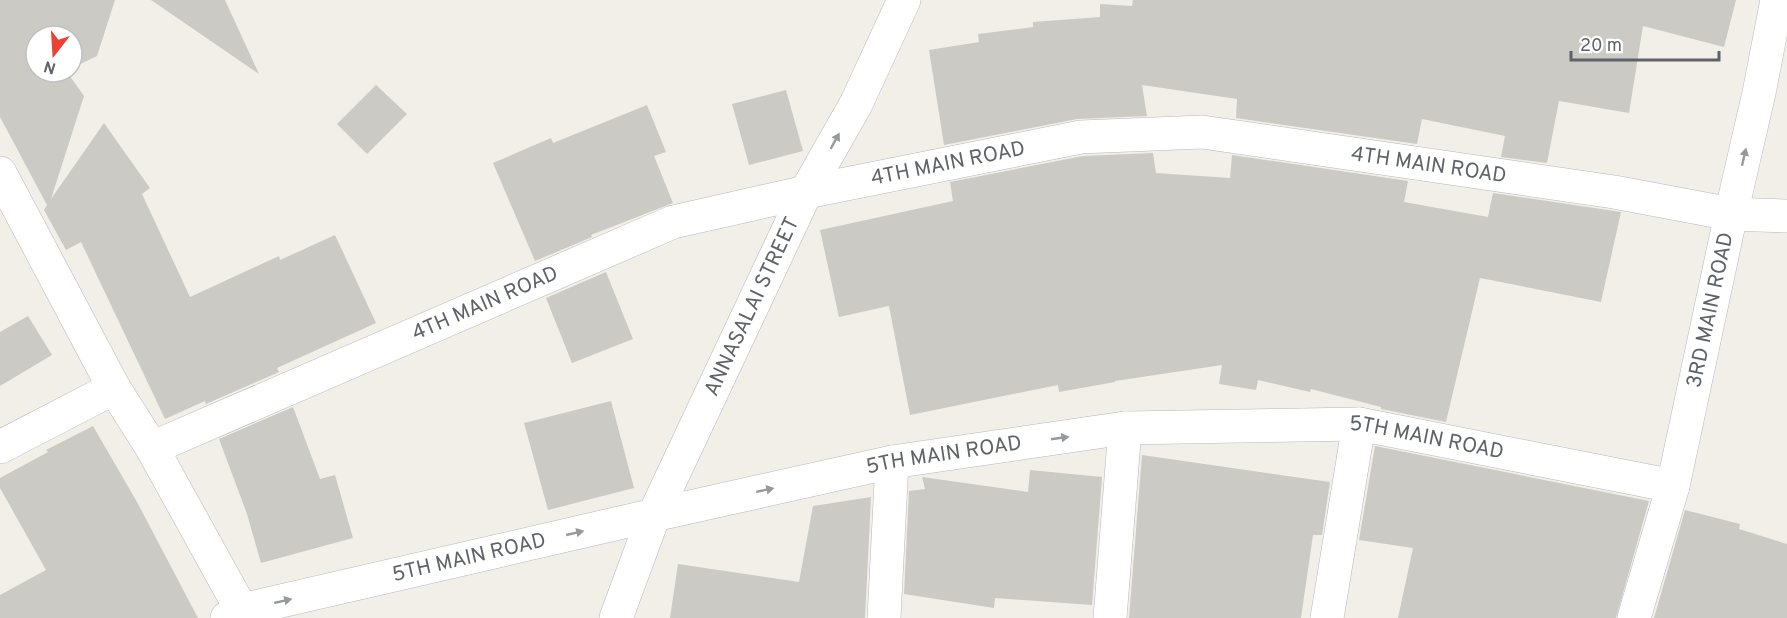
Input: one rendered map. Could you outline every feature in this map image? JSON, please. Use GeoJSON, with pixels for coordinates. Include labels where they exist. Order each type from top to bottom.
{"type":"FeatureCollection","features":[{"type":"Feature","properties":{"kind":"street","name":"ANNASALAI STREET"},"geometry":{"type":"LineString","coordinates":[[616,618],[654,515],[806,192],[856,104],[904,0]]}},
{"type":"Feature","properties":{"kind":"street","name":"3RD MAIN ROAD"},"geometry":{"type":"LineString","coordinates":[[1634,618],[1673,486],[1777,0]]}},
{"type":"Feature","properties":{"kind":"street","name":"4TH MAIN ROAD"},"geometry":{"type":"LineString","coordinates":[[152,448],[673,222],[806,192],[1082,137],[1202,132],[1614,192],[1731,214],[1787,216]]}},
{"type":"Feature","properties":{"kind":"street"},"geometry":{"type":"LineString","coordinates":[[0,173],[114,388],[152,448],[238,615]]}},
{"type":"Feature","properties":{"kind":"street"},"geometry":{"type":"LineString","coordinates":[[0,447],[114,388]]}},
{"type":"Feature","properties":{"kind":"street"},"geometry":{"type":"LineString","coordinates":[[1327,618],[1359,424]]}},
{"type":"Feature","properties":{"kind":"street","name":"5TH MAIN ROAD"},"geometry":{"type":"LineString","coordinates":[[238,615],[654,515],[892,462],[1125,428],[1359,424],[1673,486]]}},
{"type":"Feature","properties":{"kind":"street"},"geometry":{"type":"LineString","coordinates":[[1110,618],[1125,428]]}},
{"type":"Feature","properties":{"kind":"street"},"geometry":{"type":"LineString","coordinates":[[884,618],[892,462]]}},
{"type":"Feature","properties":{"kind":"building"},"geometry":{"type":"Polygon","coordinates":[[[0,0],[115,0],[97,56],[84,62],[84,24],[24,24],[24,84],[76,84],[84,96],[51,199],[104,123],[150,188],[142,194],[190,297],[279,256],[280,260],[335,235],[376,323],[277,368],[279,372],[165,419],[81,242],[66,250],[44,210],[47,205],[0,117],[0,0]]]}},
{"type":"Feature","properties":{"kind":"building"},"geometry":{"type":"Polygon","coordinates":[[[151,0],[225,0],[259,74],[151,0]]]}},
{"type":"Feature","properties":{"kind":"building"},"geometry":{"type":"Polygon","coordinates":[[[1133,0],[1736,0],[1724,47],[1643,26],[1629,113],[1559,101],[1547,163],[1501,157],[1505,136],[1422,119],[1417,144],[1236,118],[1237,99],[1142,85],[1147,116],[1077,119],[944,145],[929,50],[979,42],[978,34],[1033,27],[1033,22],[1100,17],[1100,4],[1132,6],[1133,0]]]}},
{"type":"Feature","properties":{"kind":"building"},"geometry":{"type":"Polygon","coordinates":[[[376,85],[407,114],[367,154],[337,124],[376,85]]]}},
{"type":"Feature","properties":{"kind":"building"},"geometry":{"type":"Polygon","coordinates":[[[786,90],[803,151],[749,165],[732,104],[786,90]]]}},
{"type":"Feature","properties":{"kind":"building"},"geometry":{"type":"Polygon","coordinates":[[[647,105],[666,152],[654,156],[673,203],[591,235],[592,237],[535,261],[493,163],[551,138],[553,143],[647,105]]]}},
{"type":"Feature","properties":{"kind":"building"},"geometry":{"type":"Polygon","coordinates":[[[1153,153],[1156,173],[1230,178],[1232,155],[1408,181],[1404,202],[1488,217],[1493,193],[1621,212],[1601,302],[1480,278],[1446,422],[1381,409],[1381,407],[1311,389],[1310,392],[1258,380],[1256,390],[1219,384],[1222,365],[1059,392],[1058,385],[910,415],[889,306],[839,317],[820,230],[953,201],[950,182],[1083,156],[1153,153]]]}},
{"type":"Feature","properties":{"kind":"building"},"geometry":{"type":"Polygon","coordinates":[[[606,272],[633,339],[572,363],[546,298],[606,272]]]}},
{"type":"Feature","properties":{"kind":"building"},"geometry":{"type":"Polygon","coordinates":[[[28,316],[52,355],[0,386],[0,332],[28,316]]]}},
{"type":"Feature","properties":{"kind":"building"},"geometry":{"type":"Polygon","coordinates":[[[611,401],[634,488],[548,510],[524,423],[611,401]]]}},
{"type":"Feature","properties":{"kind":"building"},"geometry":{"type":"Polygon","coordinates":[[[293,407],[320,479],[335,475],[353,538],[261,563],[247,514],[219,439],[293,407]]]}},
{"type":"Feature","properties":{"kind":"building"},"geometry":{"type":"Polygon","coordinates":[[[93,426],[137,502],[198,618],[0,618],[0,595],[46,570],[0,488],[0,478],[48,452],[46,450],[93,426]]]}},
{"type":"Feature","properties":{"kind":"building"},"geometry":{"type":"Polygon","coordinates":[[[1375,446],[1649,501],[1616,618],[1398,618],[1413,548],[1359,540],[1375,446]]]}},
{"type":"Feature","properties":{"kind":"building"},"geometry":{"type":"Polygon","coordinates":[[[1142,455],[1330,482],[1322,535],[1313,535],[1301,618],[1129,618],[1142,455]]]}},
{"type":"Feature","properties":{"kind":"building"},"geometry":{"type":"Polygon","coordinates":[[[1030,470],[1102,477],[1092,605],[995,598],[994,608],[904,594],[909,491],[925,489],[922,477],[1028,492],[1030,470]]]}},
{"type":"Feature","properties":{"kind":"building"},"geometry":{"type":"Polygon","coordinates":[[[871,497],[865,618],[670,618],[678,564],[799,582],[813,506],[871,497]]]}},
{"type":"Feature","properties":{"kind":"building"},"geometry":{"type":"Polygon","coordinates":[[[1685,510],[1740,524],[1739,529],[1787,544],[1787,618],[1654,618],[1685,510]]]}}]}
